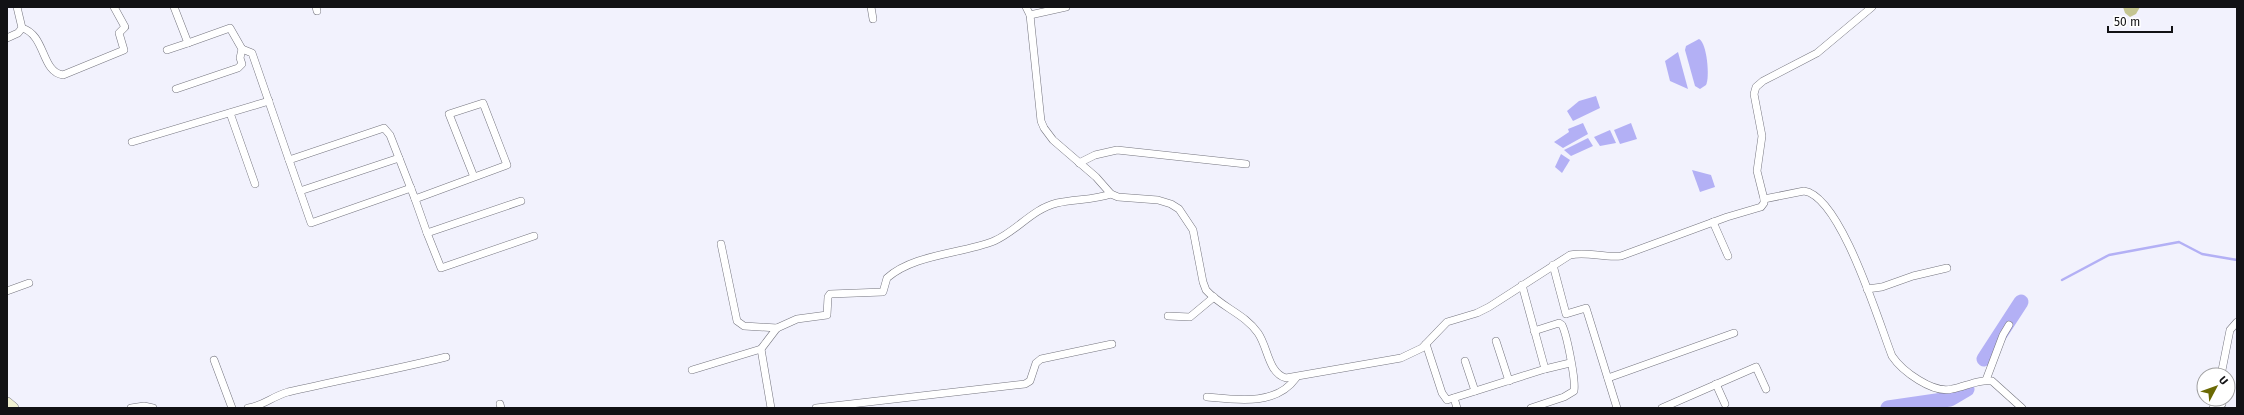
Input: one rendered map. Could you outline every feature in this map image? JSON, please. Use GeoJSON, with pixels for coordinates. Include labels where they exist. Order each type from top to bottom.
{"type":"FeatureCollection","features":[{"type":"Feature","properties":{"kind":"main road"},"geometry":{"type":"LineString","coordinates":[[7,403],[13,408]]}},
{"type":"Feature","properties":{"kind":"street"},"geometry":{"type":"LineString","coordinates":[[17,7],[22,28],[36,37],[51,68],[56,73],[63,75],[124,50],[119,32],[125,26],[114,7]]}},
{"type":"Feature","properties":{"kind":"street"},"geometry":{"type":"LineString","coordinates":[[174,7],[188,43]]}},
{"type":"Feature","properties":{"kind":"street"},"geometry":{"type":"LineString","coordinates":[[871,7],[873,19]]}},
{"type":"Feature","properties":{"kind":"street"},"geometry":{"type":"LineString","coordinates":[[1026,7],[1030,15],[1041,121],[1052,140],[1080,163],[1111,194],[1118,198],[1158,200],[1171,204],[1178,209],[1193,230],[1203,282],[1206,290],[1239,314],[1257,332],[1278,375],[1286,378],[1296,378],[1345,367],[1390,361],[1410,354],[1426,344],[1447,322],[1477,313],[1570,255],[1580,253],[1612,257],[1621,256],[1713,222],[1761,207],[1764,203],[1764,198],[1757,170],[1762,136],[1754,94],[1756,87],[1764,81],[1817,53],[1872,7]]}},
{"type":"Feature","properties":{"kind":"street"},"geometry":{"type":"LineString","coordinates":[[1030,15],[1066,7]]}},
{"type":"Feature","properties":{"kind":"street"},"geometry":{"type":"LineString","coordinates":[[7,38],[18,33],[22,28]]}},
{"type":"Feature","properties":{"kind":"street"},"geometry":{"type":"LineString","coordinates":[[167,50],[230,28],[242,49],[252,53],[311,223],[411,188]]}},
{"type":"Feature","properties":{"kind":"street"},"geometry":{"type":"LineString","coordinates":[[238,68],[242,64],[240,58],[242,49]]}},
{"type":"Feature","properties":{"kind":"street"},"geometry":{"type":"LineString","coordinates":[[176,89],[255,62]]}},
{"type":"Feature","properties":{"kind":"street"},"geometry":{"type":"LineString","coordinates":[[132,142],[269,101]]}},
{"type":"Feature","properties":{"kind":"street"},"geometry":{"type":"LineString","coordinates":[[415,199],[507,165],[484,103],[449,114],[474,177]]}},
{"type":"Feature","properties":{"kind":"street"},"geometry":{"type":"LineString","coordinates":[[230,113],[255,184]]}},
{"type":"Feature","properties":{"kind":"street"},"geometry":{"type":"LineString","coordinates":[[289,160],[384,128],[390,135],[441,268],[534,236]]}},
{"type":"Feature","properties":{"kind":"street"},"geometry":{"type":"LineString","coordinates":[[1080,163],[1095,155],[1117,150],[1246,164]]}},
{"type":"Feature","properties":{"kind":"street"},"geometry":{"type":"LineString","coordinates":[[300,191],[399,158]]}},
{"type":"Feature","properties":{"kind":"street"},"geometry":{"type":"LineString","coordinates":[[1764,198],[1799,191],[1810,192],[1815,195],[1825,206],[1847,241],[1867,288],[1892,356],[1904,369],[1936,389],[1944,391],[1986,380],[1997,384],[2022,408]]}},
{"type":"Feature","properties":{"kind":"street"},"geometry":{"type":"LineString","coordinates":[[721,244],[737,321],[744,326],[777,328],[797,319],[827,315],[828,297],[830,294],[883,292],[887,278],[892,273],[936,256],[995,240],[1041,209],[1056,203],[1111,194]]}},
{"type":"Feature","properties":{"kind":"street"},"geometry":{"type":"LineString","coordinates":[[428,233],[521,201]]}},
{"type":"Feature","properties":{"kind":"street"},"geometry":{"type":"LineString","coordinates":[[1713,222],[1728,256]]}},
{"type":"Feature","properties":{"kind":"street"},"geometry":{"type":"LineString","coordinates":[[1553,265],[1566,314],[1586,308],[1617,408]]}},
{"type":"Feature","properties":{"kind":"street"},"geometry":{"type":"LineString","coordinates":[[1867,288],[1882,287],[1913,276],[1947,268]]}},
{"type":"Feature","properties":{"kind":"street"},"geometry":{"type":"LineString","coordinates":[[7,291],[29,283]]}},
{"type":"Feature","properties":{"kind":"street"},"geometry":{"type":"LineString","coordinates":[[1522,285],[1545,369]]}},
{"type":"Feature","properties":{"kind":"street"},"geometry":{"type":"LineString","coordinates":[[1168,316],[1190,317],[1214,297]]}},
{"type":"Feature","properties":{"kind":"street"},"geometry":{"type":"LineString","coordinates":[[2223,367],[2230,330],[2237,322]]}},
{"type":"Feature","properties":{"kind":"street"},"geometry":{"type":"LineString","coordinates":[[1531,408],[1564,397],[1574,391],[1570,363],[1570,349],[1562,325],[1559,323],[1534,331]]}},
{"type":"Feature","properties":{"kind":"street"},"geometry":{"type":"LineString","coordinates":[[1986,380],[2003,335],[2009,325]]}},
{"type":"Feature","properties":{"kind":"street"},"geometry":{"type":"LineString","coordinates":[[692,370],[762,349],[777,328]]}},
{"type":"Feature","properties":{"kind":"street"},"geometry":{"type":"LineString","coordinates":[[1608,378],[1666,359],[1734,333]]}},
{"type":"Feature","properties":{"kind":"street"},"geometry":{"type":"LineString","coordinates":[[1496,341],[1509,380]]}},
{"type":"Feature","properties":{"kind":"street"},"geometry":{"type":"LineString","coordinates":[[816,408],[1025,384],[1030,381],[1036,363],[1041,359],[1112,344]]}},
{"type":"Feature","properties":{"kind":"street"},"geometry":{"type":"LineString","coordinates":[[1426,344],[1445,398],[1454,398],[1545,369],[1570,363]]}},
{"type":"Feature","properties":{"kind":"street"},"geometry":{"type":"LineString","coordinates":[[762,349],[771,408]]}},
{"type":"Feature","properties":{"kind":"street"},"geometry":{"type":"LineString","coordinates":[[248,408],[260,405],[282,394],[375,375],[446,357]]}},
{"type":"Feature","properties":{"kind":"street"},"geometry":{"type":"LineString","coordinates":[[214,360],[232,408]]}},
{"type":"Feature","properties":{"kind":"street"},"geometry":{"type":"LineString","coordinates":[[1465,361],[1475,391]]}},
{"type":"Feature","properties":{"kind":"street"},"geometry":{"type":"LineString","coordinates":[[1662,408],[1677,405],[1716,384],[1756,367],[1766,389]]}},
{"type":"Feature","properties":{"kind":"street"},"geometry":{"type":"LineString","coordinates":[[1207,397],[1233,400],[1264,397],[1285,389],[1296,378]]}},
{"type":"Feature","properties":{"kind":"street"},"geometry":{"type":"LineString","coordinates":[[1716,384],[1725,404]]}},
{"type":"Feature","properties":{"kind":"street"},"geometry":{"type":"LineString","coordinates":[[1454,398],[1457,408]]}},
{"type":"Feature","properties":{"kind":"street"},"geometry":{"type":"LineString","coordinates":[[131,408],[144,406],[153,408]]}},
{"type":"Feature","properties":{"kind":"green space"},"geometry":{"type":"Polygon","coordinates":[[[2123,7],[2140,7],[2136,14],[2130,17],[2125,13],[2123,7]]]}},
{"type":"Feature","properties":{"kind":"shaded area"},"geometry":{"type":"Polygon","coordinates":[[[1699,39],[1702,42],[1706,53],[1708,68],[1706,85],[1700,89],[1695,86],[1685,50],[1686,46],[1699,39]]]}},
{"type":"Feature","properties":{"kind":"shaded area"},"geometry":{"type":"Polygon","coordinates":[[[1678,52],[1688,89],[1670,81],[1665,61],[1678,52]]]}},
{"type":"Feature","properties":{"kind":"shaded area"},"geometry":{"type":"Polygon","coordinates":[[[1596,96],[1600,108],[1573,121],[1567,111],[1579,101],[1596,96]]]}},
{"type":"Feature","properties":{"kind":"shaded area"},"geometry":{"type":"Polygon","coordinates":[[[1583,123],[1588,134],[1563,148],[1554,142],[1569,132],[1568,129],[1583,123]]]}},
{"type":"Feature","properties":{"kind":"shaded area"},"geometry":{"type":"Polygon","coordinates":[[[1631,123],[1637,139],[1620,144],[1614,130],[1631,123]]]}},
{"type":"Feature","properties":{"kind":"shaded area"},"geometry":{"type":"Polygon","coordinates":[[[1610,130],[1616,143],[1600,146],[1594,137],[1610,130]]]}},
{"type":"Feature","properties":{"kind":"shaded area"},"geometry":{"type":"Polygon","coordinates":[[[1588,138],[1593,146],[1571,156],[1564,150],[1588,138]]]}},
{"type":"Feature","properties":{"kind":"shaded area"},"geometry":{"type":"Polygon","coordinates":[[[1561,154],[1570,160],[1562,173],[1555,167],[1561,154]]]}},
{"type":"Feature","properties":{"kind":"shaded area"},"geometry":{"type":"Polygon","coordinates":[[[1692,170],[1711,175],[1715,187],[1700,192],[1692,170]]]}},
{"type":"Feature","properties":{"kind":"waterway"},"geometry":{"type":"LineString","coordinates":[[2062,280],[2109,255],[2179,242],[2202,254],[2237,260]]}},
{"type":"Feature","properties":{"kind":"waterway"},"geometry":{"type":"LineString","coordinates":[[1984,359],[2021,302]]}},
{"type":"Feature","properties":{"kind":"waterway"},"geometry":{"type":"LineString","coordinates":[[1888,408],[1950,399],[1967,389]]}}]}
